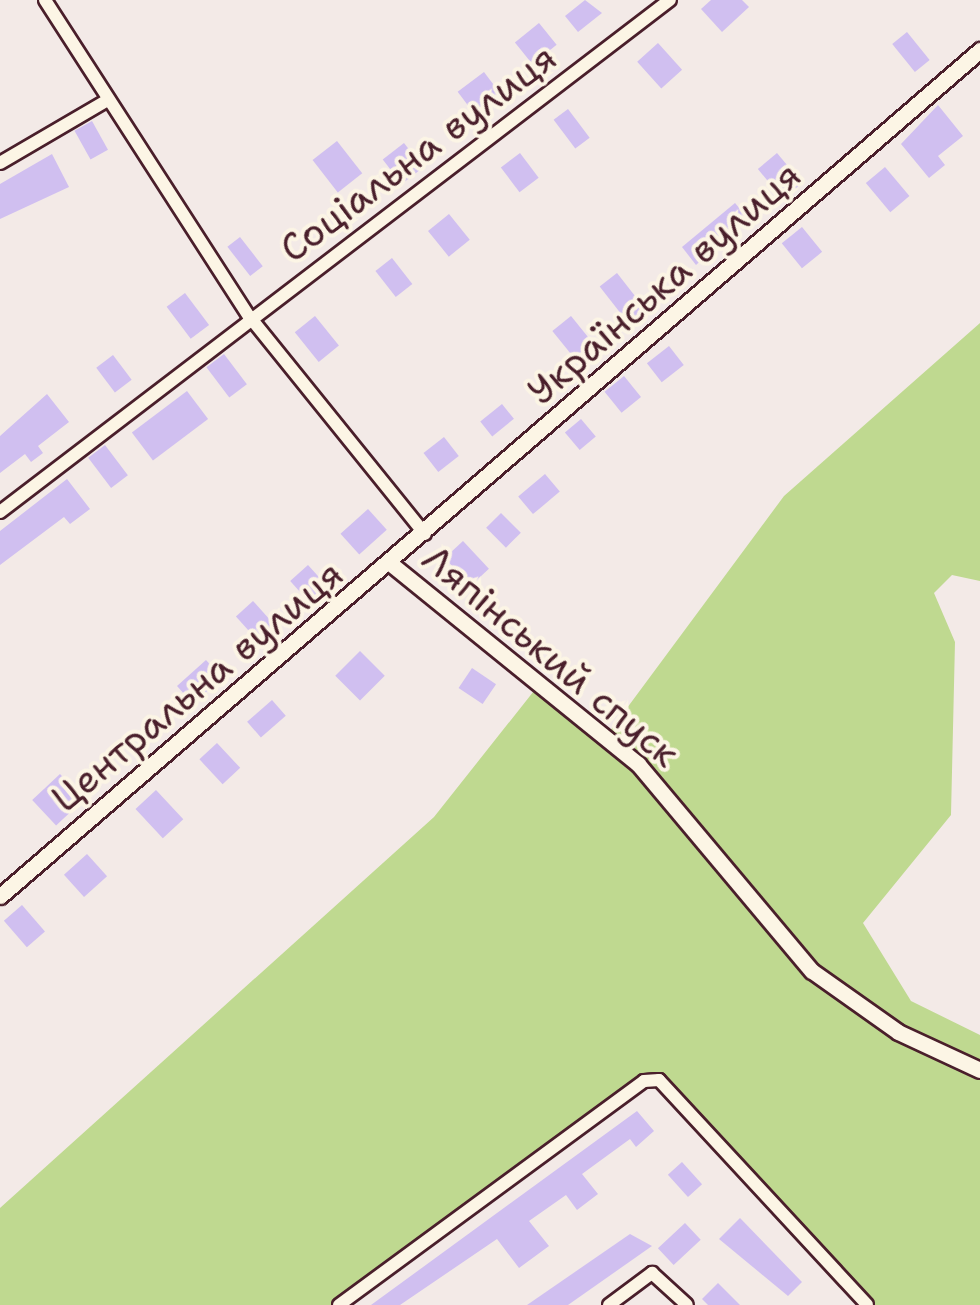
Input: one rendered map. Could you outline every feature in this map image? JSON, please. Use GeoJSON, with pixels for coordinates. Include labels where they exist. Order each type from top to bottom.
{"type":"FeatureCollection","features":[{"type":"Feature","properties":{"kind":"street"},"geometry":{"type":"LineString","coordinates":[[46,0],[106,101],[249,316],[425,534]]}},
{"type":"Feature","properties":{"kind":"street","name":"Соціальна вулиця"},"geometry":{"type":"LineString","coordinates":[[0,512],[249,316],[670,0]]}},
{"type":"Feature","properties":{"kind":"street","name":"Українська вулиця"},"geometry":{"type":"LineString","coordinates":[[390,564],[980,50]]}},
{"type":"Feature","properties":{"kind":"street"},"geometry":{"type":"LineString","coordinates":[[0,162],[106,101]]}},
{"type":"Feature","properties":{"kind":"street","name":"Центральна вулиця"},"geometry":{"type":"LineString","coordinates":[[0,896],[390,564]]}},
{"type":"Feature","properties":{"kind":"street","name":"Ляпінський спуск"},"geometry":{"type":"LineString","coordinates":[[390,564],[638,764],[812,971],[898,1032],[980,1070]]}},
{"type":"Feature","properties":{"kind":"street"},"geometry":{"type":"LineString","coordinates":[[339,1305],[644,1081],[659,1080],[867,1305]]}},
{"type":"Feature","properties":{"kind":"street"},"geometry":{"type":"LineString","coordinates":[[608,1305],[652,1274],[687,1305]]}},
{"type":"Feature","properties":{"kind":"green space"},"geometry":{"type":"Polygon","coordinates":[[[980,323],[980,581],[952,575],[934,593],[955,642],[951,815],[863,923],[911,1001],[980,1035],[980,1305],[867,1305],[673,1088],[644,1081],[339,1305],[0,1305],[0,1208],[434,817],[541,682],[607,735],[784,496],[980,323]]]}},
{"type":"Feature","properties":{"kind":"building"},"geometry":{"type":"Polygon","coordinates":[[[585,0],[602,13],[578,32],[565,16],[585,0]]]}},
{"type":"Feature","properties":{"kind":"building"},"geometry":{"type":"Polygon","coordinates":[[[711,0],[742,0],[749,7],[722,32],[701,9],[711,0]]]}},
{"type":"Feature","properties":{"kind":"building"},"geometry":{"type":"Polygon","coordinates":[[[539,23],[557,45],[533,64],[515,43],[539,23]]]}},
{"type":"Feature","properties":{"kind":"building"},"geometry":{"type":"Polygon","coordinates":[[[907,32],[930,60],[915,72],[892,44],[907,32]]]}},
{"type":"Feature","properties":{"kind":"building"},"geometry":{"type":"Polygon","coordinates":[[[658,43],[682,70],[661,88],[637,62],[658,43]]]}},
{"type":"Feature","properties":{"kind":"building"},"geometry":{"type":"Polygon","coordinates":[[[484,72],[500,93],[473,113],[458,92],[484,72]]]}},
{"type":"Feature","properties":{"kind":"building"},"geometry":{"type":"Polygon","coordinates":[[[938,105],[963,136],[938,156],[945,165],[929,178],[901,144],[938,105]]]}},
{"type":"Feature","properties":{"kind":"building"},"geometry":{"type":"Polygon","coordinates":[[[568,109],[590,138],[575,149],[554,120],[568,109]]]}},
{"type":"Feature","properties":{"kind":"building"},"geometry":{"type":"Polygon","coordinates":[[[92,121],[108,150],[91,160],[75,131],[92,121]]]}},
{"type":"Feature","properties":{"kind":"building"},"geometry":{"type":"Polygon","coordinates":[[[337,141],[362,173],[338,192],[313,160],[337,141]]]}},
{"type":"Feature","properties":{"kind":"building"},"geometry":{"type":"Polygon","coordinates":[[[404,143],[423,167],[402,184],[383,160],[404,143]]]}},
{"type":"Feature","properties":{"kind":"building"},"geometry":{"type":"Polygon","coordinates":[[[520,153],[539,178],[519,192],[501,167],[520,153]]]}},
{"type":"Feature","properties":{"kind":"building"},"geometry":{"type":"Polygon","coordinates":[[[777,153],[802,183],[783,199],[758,169],[777,153]]]}},
{"type":"Feature","properties":{"kind":"building"},"geometry":{"type":"Polygon","coordinates":[[[52,154],[69,187],[0,219],[0,184],[52,154]]]}},
{"type":"Feature","properties":{"kind":"building"},"geometry":{"type":"Polygon","coordinates":[[[885,167],[909,196],[890,212],[866,183],[885,167]]]}},
{"type":"Feature","properties":{"kind":"building"},"geometry":{"type":"Polygon","coordinates":[[[735,203],[747,217],[696,265],[682,247],[735,203]]]}},
{"type":"Feature","properties":{"kind":"building"},"geometry":{"type":"Polygon","coordinates":[[[449,214],[470,240],[449,257],[428,231],[449,214]]]}},
{"type":"Feature","properties":{"kind":"building"},"geometry":{"type":"Polygon","coordinates":[[[802,227],[822,252],[802,268],[782,243],[802,227]]]}},
{"type":"Feature","properties":{"kind":"building"},"geometry":{"type":"Polygon","coordinates":[[[240,237],[263,266],[250,276],[227,247],[240,237]]]}},
{"type":"Feature","properties":{"kind":"building"},"geometry":{"type":"Polygon","coordinates":[[[392,258],[412,284],[396,297],[375,271],[392,258]]]}},
{"type":"Feature","properties":{"kind":"building"},"geometry":{"type":"Polygon","coordinates":[[[617,273],[646,310],[629,324],[600,287],[617,273]]]}},
{"type":"Feature","properties":{"kind":"building"},"geometry":{"type":"Polygon","coordinates":[[[185,293],[209,325],[191,339],[167,307],[185,293]]]}},
{"type":"Feature","properties":{"kind":"building"},"geometry":{"type":"Polygon","coordinates":[[[315,316],[339,346],[319,362],[295,332],[315,316]]]}},
{"type":"Feature","properties":{"kind":"building"},"geometry":{"type":"Polygon","coordinates":[[[571,316],[594,344],[575,359],[552,331],[571,316]]]}},
{"type":"Feature","properties":{"kind":"building"},"geometry":{"type":"Polygon","coordinates":[[[669,346],[684,365],[662,382],[647,363],[669,346]]]}},
{"type":"Feature","properties":{"kind":"building"},"geometry":{"type":"Polygon","coordinates":[[[224,354],[247,384],[229,398],[206,367],[224,354]]]}},
{"type":"Feature","properties":{"kind":"building"},"geometry":{"type":"Polygon","coordinates":[[[113,355],[132,380],[115,392],[96,368],[113,355]]]}},
{"type":"Feature","properties":{"kind":"building"},"geometry":{"type":"Polygon","coordinates":[[[624,376],[641,397],[622,413],[605,392],[624,376]]]}},
{"type":"Feature","properties":{"kind":"building"},"geometry":{"type":"Polygon","coordinates":[[[187,391],[208,419],[153,460],[132,433],[187,391]]]}},
{"type":"Feature","properties":{"kind":"building"},"geometry":{"type":"Polygon","coordinates":[[[47,394],[69,422],[38,446],[43,453],[31,462],[25,454],[0,473],[0,436],[47,394]]]}},
{"type":"Feature","properties":{"kind":"building"},"geometry":{"type":"Polygon","coordinates":[[[502,404],[514,419],[492,436],[480,422],[502,404]]]}},
{"type":"Feature","properties":{"kind":"building"},"geometry":{"type":"Polygon","coordinates":[[[581,419],[596,437],[580,450],[565,432],[581,419]]]}},
{"type":"Feature","properties":{"kind":"building"},"geometry":{"type":"Polygon","coordinates":[[[444,437],[459,456],[438,472],[424,453],[444,437]]]}},
{"type":"Feature","properties":{"kind":"building"},"geometry":{"type":"Polygon","coordinates":[[[105,445],[128,475],[111,488],[88,458],[105,445]]]}},
{"type":"Feature","properties":{"kind":"building"},"geometry":{"type":"Polygon","coordinates":[[[545,474],[560,492],[533,514],[518,496],[545,474]]]}},
{"type":"Feature","properties":{"kind":"building"},"geometry":{"type":"Polygon","coordinates":[[[67,479],[90,509],[70,524],[64,517],[0,565],[0,531],[67,479]]]}},
{"type":"Feature","properties":{"kind":"building"},"geometry":{"type":"Polygon","coordinates":[[[368,509],[387,530],[359,555],[341,534],[368,509]]]}},
{"type":"Feature","properties":{"kind":"building"},"geometry":{"type":"Polygon","coordinates":[[[501,513],[521,533],[506,548],[486,528],[501,513]]]}},
{"type":"Feature","properties":{"kind":"building"},"geometry":{"type":"Polygon","coordinates":[[[463,541],[489,569],[471,586],[445,558],[463,541]]]}},
{"type":"Feature","properties":{"kind":"building"},"geometry":{"type":"Polygon","coordinates":[[[308,565],[326,585],[308,601],[290,581],[308,565]]]}},
{"type":"Feature","properties":{"kind":"building"},"geometry":{"type":"Polygon","coordinates":[[[253,601],[278,629],[261,645],[236,616],[253,601]]]}},
{"type":"Feature","properties":{"kind":"building"},"geometry":{"type":"Polygon","coordinates":[[[360,651],[385,676],[360,700],[335,676],[360,651]]]}},
{"type":"Feature","properties":{"kind":"building"},"geometry":{"type":"Polygon","coordinates":[[[206,660],[222,678],[193,704],[177,686],[206,660]]]}},
{"type":"Feature","properties":{"kind":"building"},"geometry":{"type":"Polygon","coordinates":[[[472,668],[496,684],[483,704],[459,688],[472,668]]]}},
{"type":"Feature","properties":{"kind":"building"},"geometry":{"type":"Polygon","coordinates":[[[272,700],[286,716],[261,737],[247,722],[272,700]]]}},
{"type":"Feature","properties":{"kind":"building"},"geometry":{"type":"Polygon","coordinates":[[[217,743],[240,768],[223,784],[199,759],[217,743]]]}},
{"type":"Feature","properties":{"kind":"building"},"geometry":{"type":"Polygon","coordinates":[[[60,774],[84,800],[56,826],[32,800],[60,774]]]}},
{"type":"Feature","properties":{"kind":"building"},"geometry":{"type":"Polygon","coordinates":[[[156,790],[183,819],[163,838],[136,809],[156,790]]]}},
{"type":"Feature","properties":{"kind":"building"},"geometry":{"type":"Polygon","coordinates":[[[87,854],[107,876],[84,897],[64,875],[87,854]]]}},
{"type":"Feature","properties":{"kind":"building"},"geometry":{"type":"Polygon","coordinates":[[[22,905],[45,931],[27,947],[4,921],[22,905]]]}},
{"type":"Feature","properties":{"kind":"building"},"geometry":{"type":"Polygon","coordinates":[[[637,1111],[654,1131],[636,1147],[630,1139],[582,1174],[598,1194],[577,1210],[566,1195],[529,1221],[549,1246],[519,1268],[497,1239],[400,1305],[371,1305],[637,1111]]]}},
{"type":"Feature","properties":{"kind":"building"},"geometry":{"type":"Polygon","coordinates":[[[682,1162],[702,1184],[688,1197],[668,1175],[682,1162]]]}},
{"type":"Feature","properties":{"kind":"building"},"geometry":{"type":"Polygon","coordinates":[[[740,1218],[802,1282],[788,1296],[719,1239],[740,1218]]]}},
{"type":"Feature","properties":{"kind":"building"},"geometry":{"type":"Polygon","coordinates":[[[685,1223],[701,1240],[674,1265],[658,1248],[685,1223]]]}},
{"type":"Feature","properties":{"kind":"building"},"geometry":{"type":"Polygon","coordinates":[[[630,1234],[652,1246],[568,1305],[527,1305],[630,1234]]]}},
{"type":"Feature","properties":{"kind":"building"},"geometry":{"type":"Polygon","coordinates":[[[718,1283],[740,1305],[708,1305],[702,1299],[718,1283]]]}}]}
